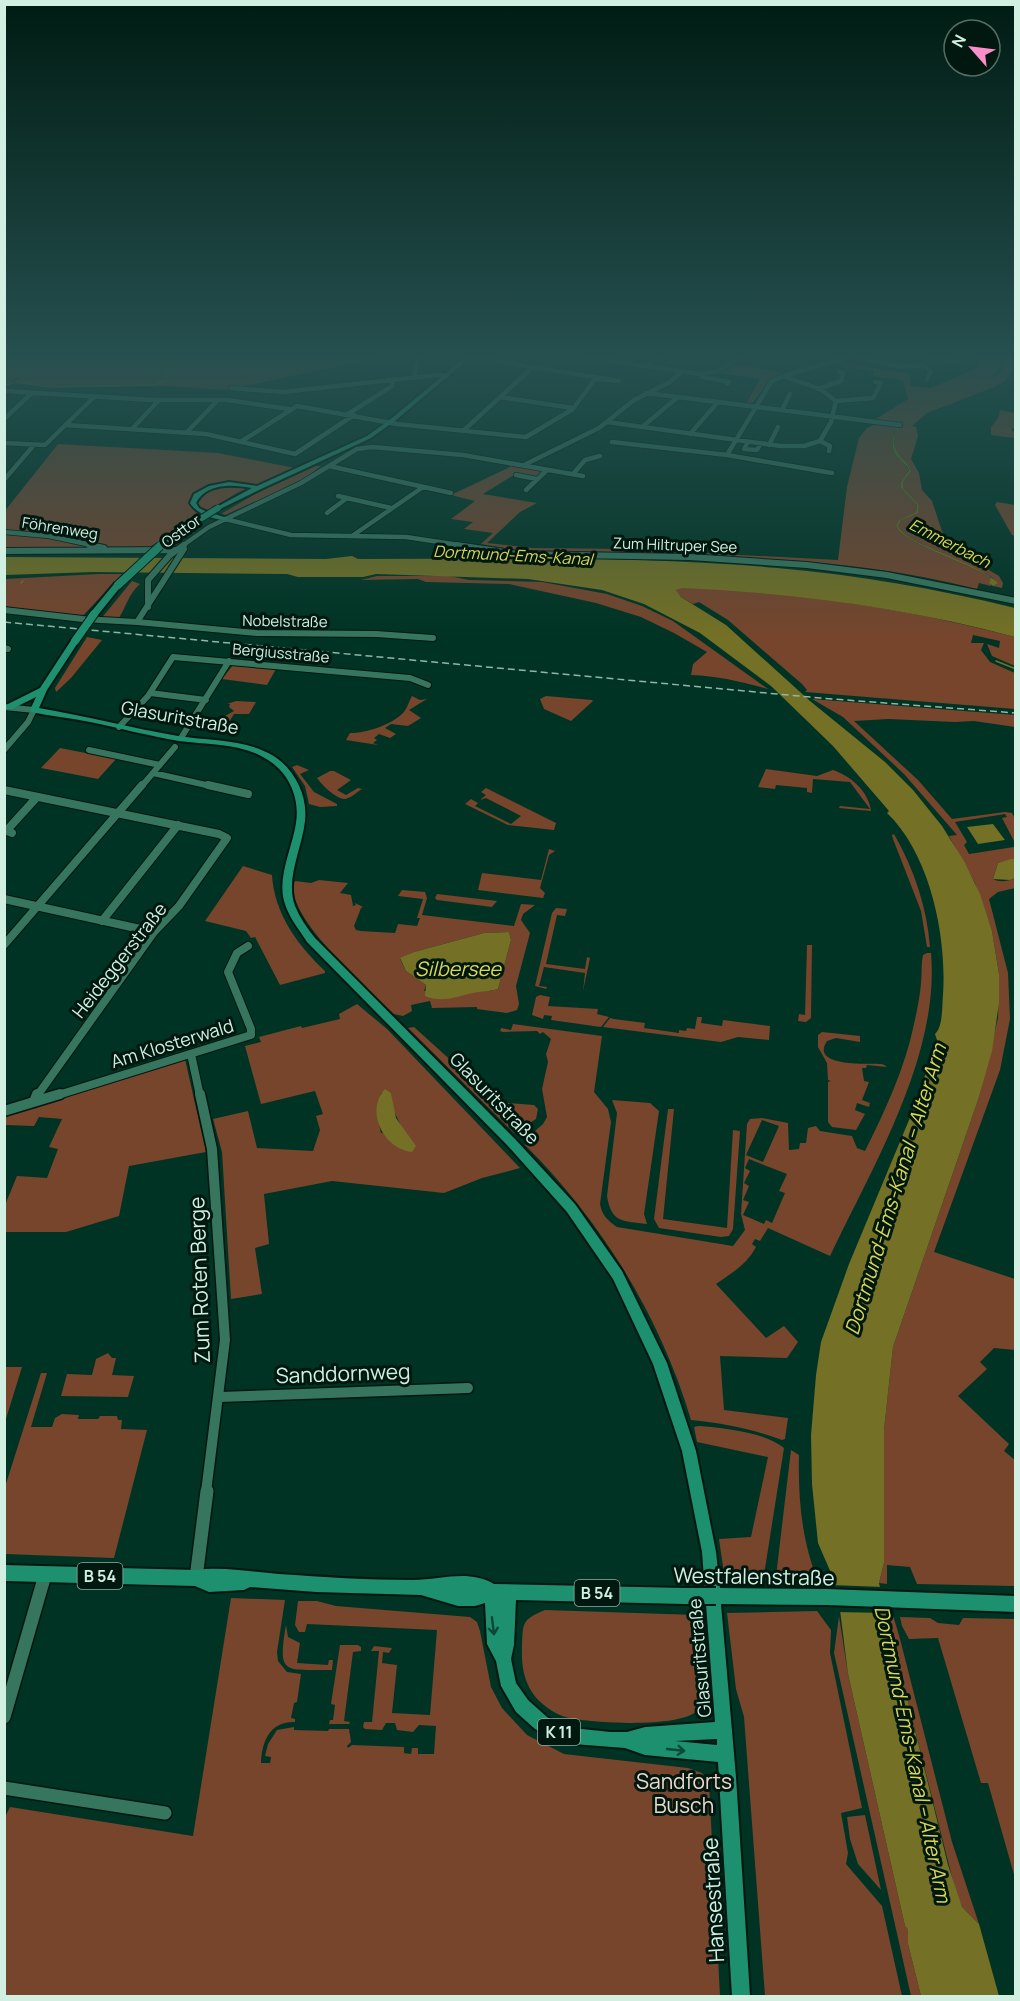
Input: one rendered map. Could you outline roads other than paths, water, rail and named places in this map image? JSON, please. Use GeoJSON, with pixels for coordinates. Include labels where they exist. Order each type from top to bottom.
{"type":"FeatureCollection","features":[{"type":"Feature","properties":{"kind":"main road","name":"Osttor"},"geometry":{"type":"LineString","coordinates":[[34,710],[43,690],[94,614],[118,585],[160,546],[218,508],[254,488],[337,451]]}},
{"type":"Feature","properties":{"kind":"main road"},"geometry":{"type":"LineString","coordinates":[[235,485],[238,497]]}},
{"type":"Feature","properties":{"kind":"main road"},"geometry":{"type":"LineString","coordinates":[[225,519],[197,509],[193,503],[198,494],[205,490],[235,485],[254,488]]}},
{"type":"Feature","properties":{"kind":"main road"},"geometry":{"type":"LineString","coordinates":[[7,707],[43,690]]}},
{"type":"Feature","properties":{"kind":"main road","name":"Glasuritstraße"},"geometry":{"type":"LineString","coordinates":[[34,710],[252,749],[271,757],[285,770],[298,791],[302,810],[286,884],[288,899],[297,921],[311,940],[547,1179],[596,1241],[633,1304],[670,1389],[684,1431],[699,1493],[709,1552],[724,1730]]}},
{"type":"Feature","properties":{"kind":"main road","name":"Westfalenstraße"},"geometry":{"type":"LineString","coordinates":[[4,1573],[195,1578],[209,1584],[260,1580],[421,1588],[451,1598],[474,1599],[492,1592],[509,1592],[827,1597],[1016,1604]]}},
{"type":"Feature","properties":{"kind":"main road","name":"K 11"},"geometry":{"type":"LineString","coordinates":[[492,1592],[495,1644],[503,1659],[509,1686],[530,1715],[541,1723],[553,1730],[573,1736],[627,1740],[645,1747],[726,1754]]}},
{"type":"Feature","properties":{"kind":"main road","name":"K 11"},"geometry":{"type":"LineString","coordinates":[[503,1659],[507,1637],[509,1592]]}},
{"type":"Feature","properties":{"kind":"main road","name":"K 11"},"geometry":{"type":"LineString","coordinates":[[627,1740],[645,1735],[724,1730]]}},
{"type":"Feature","properties":{"kind":"main road","name":"Hansestraße"},"geometry":{"type":"LineString","coordinates":[[724,1730],[741,1996]]}},
{"type":"Feature","properties":{"kind":"street"},"geometry":{"type":"LineString","coordinates":[[4,480],[29,451]]}},
{"type":"Feature","properties":{"kind":"street"},"geometry":{"type":"LineString","coordinates":[[283,451],[295,454],[299,451]]}},
{"type":"Feature","properties":{"kind":"street","name":"Osttor"},"geometry":{"type":"LineString","coordinates":[[148,608],[147,586],[152,576],[176,550],[225,519],[294,487],[353,451]]}},
{"type":"Feature","properties":{"kind":"street","name":"Osttor"},"geometry":{"type":"LineString","coordinates":[[423,451],[523,465]]}},
{"type":"Feature","properties":{"kind":"street"},"geometry":{"type":"LineString","coordinates":[[523,465],[550,451]]}},
{"type":"Feature","properties":{"kind":"street"},"geometry":{"type":"LineString","coordinates":[[690,451],[832,473]]}},
{"type":"Feature","properties":{"kind":"street"},"geometry":{"type":"LineString","coordinates":[[728,456],[730,451]]}},
{"type":"Feature","properties":{"kind":"street"},"geometry":{"type":"LineString","coordinates":[[573,474],[585,460],[600,456]]}},
{"type":"Feature","properties":{"kind":"street"},"geometry":{"type":"LineString","coordinates":[[523,465],[583,476]]}},
{"type":"Feature","properties":{"kind":"street"},"geometry":{"type":"LineString","coordinates":[[328,466],[451,493]]}},
{"type":"Feature","properties":{"kind":"street"},"geometry":{"type":"LineString","coordinates":[[526,490],[548,470]]}},
{"type":"Feature","properties":{"kind":"street"},"geometry":{"type":"LineString","coordinates":[[516,476],[537,479]]}},
{"type":"Feature","properties":{"kind":"street"},"geometry":{"type":"LineString","coordinates":[[352,536],[423,487]]}},
{"type":"Feature","properties":{"kind":"street"},"geometry":{"type":"LineString","coordinates":[[338,496],[392,508]]}},
{"type":"Feature","properties":{"kind":"street"},"geometry":{"type":"LineString","coordinates":[[327,513],[346,498]]}},
{"type":"Feature","properties":{"kind":"street","name":"Zum Hiltruper See"},"geometry":{"type":"LineString","coordinates":[[225,519],[286,534],[406,537],[527,554],[690,556],[807,565],[906,578],[1016,601]]}},
{"type":"Feature","properties":{"kind":"street","name":"Föhrenweg"},"geometry":{"type":"LineString","coordinates":[[4,532],[49,536],[110,549]]}},
{"type":"Feature","properties":{"kind":"street","name":"Osttor"},"geometry":{"type":"LineString","coordinates":[[137,622],[184,549]]}},
{"type":"Feature","properties":{"kind":"street"},"geometry":{"type":"LineString","coordinates":[[4,551],[176,550]]}},
{"type":"Feature","properties":{"kind":"street"},"geometry":{"type":"LineString","coordinates":[[4,610],[116,622],[137,622]]}},
{"type":"Feature","properties":{"kind":"street","name":"Nobelstraße"},"geometry":{"type":"LineString","coordinates":[[137,622],[257,633],[376,634],[433,638]]}},
{"type":"Feature","properties":{"kind":"street","name":"Bergiusstraße"},"geometry":{"type":"LineString","coordinates":[[119,727],[150,694],[173,657],[410,678],[428,685]]}},
{"type":"Feature","properties":{"kind":"street"},"geometry":{"type":"LineString","coordinates":[[181,738],[229,662]]}},
{"type":"Feature","properties":{"kind":"street"},"geometry":{"type":"LineString","coordinates":[[150,694],[206,700]]}},
{"type":"Feature","properties":{"kind":"street"},"geometry":{"type":"LineString","coordinates":[[4,750],[28,722],[34,710],[7,707]]}},
{"type":"Feature","properties":{"kind":"street"},"geometry":{"type":"LineString","coordinates":[[4,945],[175,747]]}},
{"type":"Feature","properties":{"kind":"street"},"geometry":{"type":"LineString","coordinates":[[89,750],[160,765]]}},
{"type":"Feature","properties":{"kind":"street"},"geometry":{"type":"LineString","coordinates":[[153,773],[248,794]]}},
{"type":"Feature","properties":{"kind":"street"},"geometry":{"type":"LineString","coordinates":[[4,790],[178,825],[102,921]]}},
{"type":"Feature","properties":{"kind":"street"},"geometry":{"type":"LineString","coordinates":[[12,833],[7,831],[8,829],[38,797]]}},
{"type":"Feature","properties":{"kind":"street","name":"Heideggerstraße"},"geometry":{"type":"LineString","coordinates":[[34,1102],[39,1090],[154,932],[179,906],[227,837],[178,825]]}},
{"type":"Feature","properties":{"kind":"street"},"geometry":{"type":"LineString","coordinates":[[4,898],[154,932]]}},
{"type":"Feature","properties":{"kind":"street","name":"Am Klosterwald"},"geometry":{"type":"LineString","coordinates":[[4,1111],[251,1035],[251,1029],[228,972],[237,953],[248,946]]}},
{"type":"Feature","properties":{"kind":"street","name":"Zum Roten Berge"},"geometry":{"type":"LineString","coordinates":[[191,1054],[214,1166],[225,1340],[195,1578]]}},
{"type":"Feature","properties":{"kind":"street","name":"Sanddornweg"},"geometry":{"type":"LineString","coordinates":[[219,1397],[468,1388]]}},
{"type":"Feature","properties":{"kind":"street"},"geometry":{"type":"LineString","coordinates":[[4,1717],[45,1575]]}},
{"type":"Feature","properties":{"kind":"street"},"geometry":{"type":"LineString","coordinates":[[4,1788],[165,1813]]}},
{"type":"Feature","properties":{"kind":"water"},"geometry":{"type":"Polygon","coordinates":[[[897,451],[911,472],[903,482],[903,488],[919,505],[918,513],[901,520],[898,526],[914,540],[975,568],[988,575],[998,583],[993,586],[989,583],[991,578],[982,572],[924,546],[901,533],[896,526],[899,520],[916,512],[917,505],[901,488],[901,482],[909,471],[894,452],[897,451]]]}},
{"type":"Feature","properties":{"kind":"water","name":"Dortmund-Ems-Kanal – Alter Arm"},"geometry":{"type":"Polygon","coordinates":[[[352,556],[358,559],[568,559],[725,564],[867,579],[1015,608],[1015,637],[892,610],[808,598],[724,590],[682,588],[676,590],[681,597],[726,625],[810,701],[885,762],[913,790],[942,826],[964,861],[980,894],[992,931],[999,974],[999,1003],[992,1051],[978,1100],[893,1347],[884,1430],[884,1563],[879,1583],[948,1865],[962,1907],[979,1924],[999,1996],[921,1996],[908,1944],[908,1929],[905,1926],[848,1674],[840,1610],[831,1573],[818,1543],[812,1484],[811,1435],[821,1342],[849,1264],[914,1108],[937,1040],[935,1034],[941,1021],[944,972],[942,947],[933,897],[925,873],[902,830],[887,813],[889,811],[833,746],[771,686],[700,633],[644,604],[602,590],[528,579],[376,574],[363,577],[93,572],[5,575],[5,557],[326,559],[352,556]]]}},
{"type":"Feature","properties":{"kind":"water"},"geometry":{"type":"Polygon","coordinates":[[[993,824],[1005,840],[978,844],[967,827],[993,824]]]}},
{"type":"Feature","properties":{"kind":"water"},"geometry":{"type":"Polygon","coordinates":[[[1015,859],[1015,878],[993,879],[998,863],[1015,859]]]}},
{"type":"Feature","properties":{"kind":"water","name":"Silbersee"},"geometry":{"type":"Polygon","coordinates":[[[509,932],[511,940],[496,990],[445,999],[425,996],[426,985],[406,971],[400,958],[484,933],[509,932]]]}},
{"type":"Feature","properties":{"kind":"water"},"geometry":{"type":"Polygon","coordinates":[[[385,1089],[391,1093],[396,1118],[416,1146],[412,1152],[393,1145],[380,1128],[377,1108],[379,1098],[385,1089]]]}},
{"type":"Feature","properties":{"kind":"waterway","name":"Emmerbach"},"geometry":{"type":"LineString","coordinates":[[996,661],[1016,669]]}},
{"type":"Feature","properties":{"kind":"railway"},"geometry":{"type":"LineString","coordinates":[[4,622],[820,698],[1016,713]]}},
{"type":"Feature","properties":{"kind":"water label","name":"Dortmund-Ems-Kanal"},"geometry":{"type":"Point","coordinates":[513,555]}},
{"type":"Feature","properties":{"kind":"park label","name":"Sandforts Busch"},"geometry":{"type":"Point","coordinates":[684,1793]}}]}
